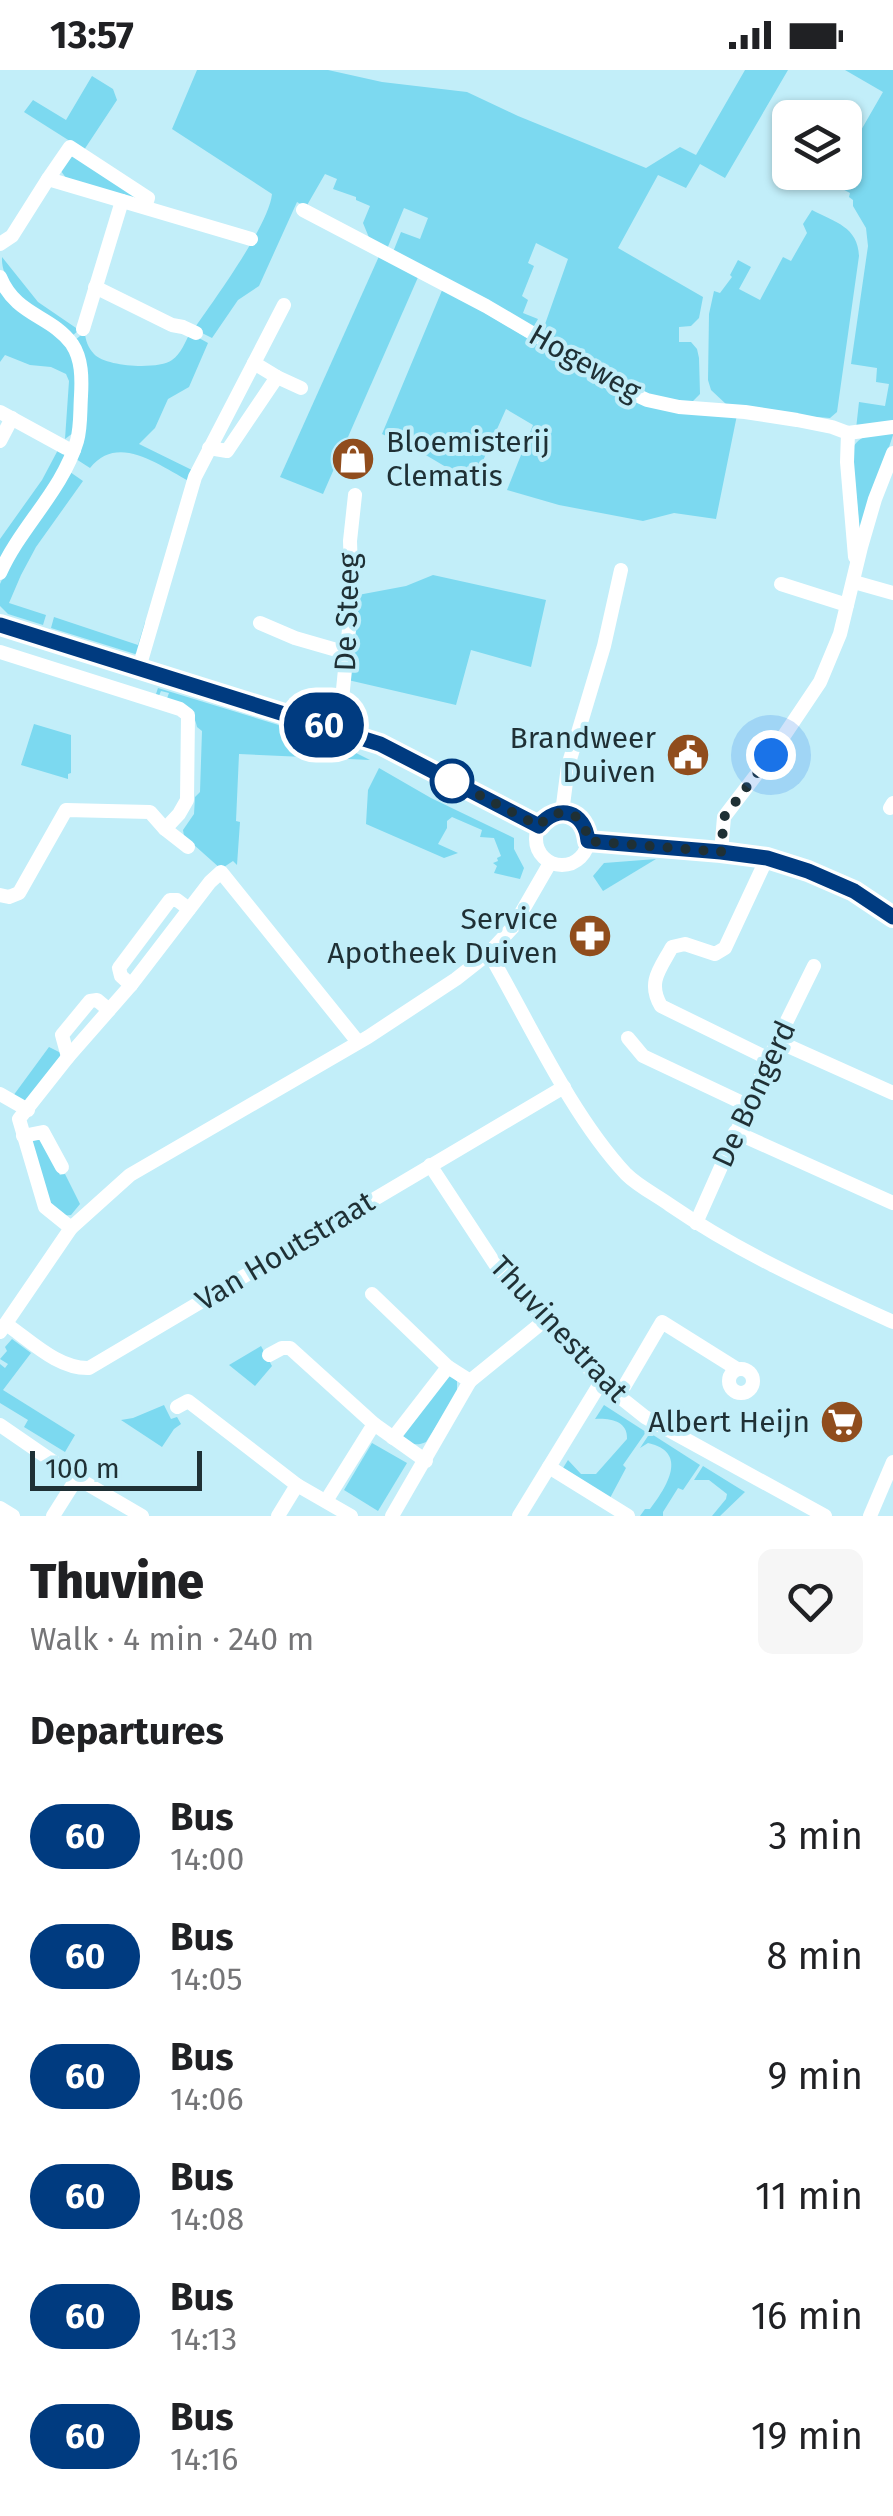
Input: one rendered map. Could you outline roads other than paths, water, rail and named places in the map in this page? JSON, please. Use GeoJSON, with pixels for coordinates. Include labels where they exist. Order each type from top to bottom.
{"type":"FeatureCollection","features":[{"type":"Feature","properties":{"kind":"street"},"geometry":{"type":"LineString","coordinates":[[0,244],[12,236],[70,147],[148,198],[145,207]]}},
{"type":"Feature","properties":{"kind":"street"},"geometry":{"type":"LineString","coordinates":[[48,179],[252,238]]}},
{"type":"Feature","properties":{"kind":"street"},"geometry":{"type":"LineString","coordinates":[[84,329],[122,201]]}},
{"type":"Feature","properties":{"kind":"street","name":"Hogeweg"},"geometry":{"type":"LineString","coordinates":[[302,210],[472,299],[606,381],[647,400],[797,420],[848,433],[893,427]]}},
{"type":"Feature","properties":{"kind":"street"},"geometry":{"type":"LineString","coordinates":[[0,278],[18,303],[64,334],[77,352],[82,382],[74,450],[61,479],[16,542],[0,573]]}},
{"type":"Feature","properties":{"kind":"street"},"geometry":{"type":"LineString","coordinates":[[95,287],[196,333]]}},
{"type":"Feature","properties":{"kind":"street"},"geometry":{"type":"LineString","coordinates":[[139,668],[195,477],[284,306]]}},
{"type":"Feature","properties":{"kind":"street"},"geometry":{"type":"LineString","coordinates":[[254,363],[301,388]]}},
{"type":"Feature","properties":{"kind":"street"},"geometry":{"type":"LineString","coordinates":[[209,448],[227,451],[277,377]]}},
{"type":"Feature","properties":{"kind":"street"},"geometry":{"type":"LineString","coordinates":[[0,441],[6,415],[74,450]]}},
{"type":"Feature","properties":{"kind":"street"},"geometry":{"type":"LineString","coordinates":[[848,433],[854,574]]}},
{"type":"Feature","properties":{"kind":"street"},"geometry":{"type":"LineString","coordinates":[[721,852],[724,817],[820,682],[840,634],[875,499],[893,453]]}},
{"type":"Feature","properties":{"kind":"street","name":"De Steeg"},"geometry":{"type":"LineString","coordinates":[[339,730],[352,599],[350,541],[355,494]]}},
{"type":"Feature","properties":{"kind":"street"},"geometry":{"type":"LineString","coordinates":[[562,813],[568,766],[604,646],[620,570]]}},
{"type":"Feature","properties":{"kind":"street"},"geometry":{"type":"LineString","coordinates":[[854,574],[893,593]]}},
{"type":"Feature","properties":{"kind":"street"},"geometry":{"type":"LineString","coordinates":[[781,584],[847,605]]}},
{"type":"Feature","properties":{"kind":"street"},"geometry":{"type":"LineString","coordinates":[[260,623],[348,653]]}},
{"type":"Feature","properties":{"kind":"street"},"geometry":{"type":"LineString","coordinates":[[0,625],[380,744],[539,826]]}},
{"type":"Feature","properties":{"kind":"street"},"geometry":{"type":"LineString","coordinates":[[0,652],[180,709],[188,715],[187,800],[165,830]]}},
{"type":"Feature","properties":{"kind":"street"},"geometry":{"type":"LineString","coordinates":[[0,895],[19,893],[66,810],[150,812],[165,830],[188,847]]}},
{"type":"Feature","properties":{"kind":"street"},"geometry":{"type":"LineString","coordinates":[[562,813],[582,822],[588,841],[583,854],[574,862],[558,865],[537,848],[536,838],[539,826],[550,816],[562,813]]}},
{"type":"Feature","properties":{"kind":"street"},"geometry":{"type":"LineString","coordinates":[[588,841],[767,858],[854,891],[893,918]]}},
{"type":"Feature","properties":{"kind":"street"},"geometry":{"type":"LineString","coordinates":[[767,858],[726,948],[715,954],[685,944],[672,947],[654,980],[654,995],[661,1006],[769,1058]]}},
{"type":"Feature","properties":{"kind":"street"},"geometry":{"type":"LineString","coordinates":[[3,1328],[71,1228],[130,1175],[456,980],[513,927],[550,862]]}},
{"type":"Feature","properties":{"kind":"street"},"geometry":{"type":"LineString","coordinates":[[71,1228],[44,1207],[19,1119],[221,872],[358,1042]]}},
{"type":"Feature","properties":{"kind":"street"},"geometry":{"type":"LineString","coordinates":[[489,953],[564,1086],[629,1177],[696,1223],[773,1268],[893,1322]]}},
{"type":"Feature","properties":{"kind":"street","name":"De Bongerd"},"geometry":{"type":"LineString","coordinates":[[696,1223],[814,966]]}},
{"type":"Feature","properties":{"kind":"street"},"geometry":{"type":"LineString","coordinates":[[628,1038],[642,1056],[749,1106]]}},
{"type":"Feature","properties":{"kind":"street"},"geometry":{"type":"LineString","coordinates":[[777,1041],[893,1092]]}},
{"type":"Feature","properties":{"kind":"street","name":"Van Houtstraat"},"geometry":{"type":"LineString","coordinates":[[3,1328],[62,1364],[89,1368],[564,1086]]}},
{"type":"Feature","properties":{"kind":"street"},"geometry":{"type":"LineString","coordinates":[[0,1094],[28,1110]]}},
{"type":"Feature","properties":{"kind":"street"},"geometry":{"type":"LineString","coordinates":[[23,1136],[43,1132],[62,1167]]}},
{"type":"Feature","properties":{"kind":"street"},"geometry":{"type":"LineString","coordinates":[[736,1132],[893,1203]]}},
{"type":"Feature","properties":{"kind":"street","name":"Thuvinestraat"},"geometry":{"type":"LineString","coordinates":[[430,1165],[496,1267],[600,1382],[645,1417],[795,1509],[825,1516]]}},
{"type":"Feature","properties":{"kind":"street"},"geometry":{"type":"LineString","coordinates":[[372,1294],[448,1368],[470,1382]]}},
{"type":"Feature","properties":{"kind":"street"},"geometry":{"type":"LineString","coordinates":[[392,1516],[470,1382],[544,1321]]}},
{"type":"Feature","properties":{"kind":"street"},"geometry":{"type":"LineString","coordinates":[[618,1396],[662,1322],[738,1369]]}},
{"type":"Feature","properties":{"kind":"street"},"geometry":{"type":"LineString","coordinates":[[269,1354],[290,1348],[374,1424],[426,1461]]}},
{"type":"Feature","properties":{"kind":"street"},"geometry":{"type":"LineString","coordinates":[[393,1438],[448,1368]]}},
{"type":"Feature","properties":{"kind":"street"},"geometry":{"type":"LineString","coordinates":[[519,1516],[600,1382]]}},
{"type":"Feature","properties":{"kind":"street"},"geometry":{"type":"LineString","coordinates":[[177,1407],[188,1401],[297,1485],[351,1516]]}},
{"type":"Feature","properties":{"kind":"street"},"geometry":{"type":"LineString","coordinates":[[326,1501],[374,1424]]}},
{"type":"Feature","properties":{"kind":"street"},"geometry":{"type":"LineString","coordinates":[[0,1425],[77,1478],[142,1516]]}},
{"type":"Feature","properties":{"kind":"street"},"geometry":{"type":"LineString","coordinates":[[870,1516],[893,1462]]}},
{"type":"Feature","properties":{"kind":"street"},"geometry":{"type":"LineString","coordinates":[[549,1468],[628,1516]]}},
{"type":"Feature","properties":{"kind":"street"},"geometry":{"type":"LineString","coordinates":[[54,1516],[77,1478]]}},
{"type":"Feature","properties":{"kind":"street"},"geometry":{"type":"LineString","coordinates":[[278,1516],[297,1485]]}},
{"type":"Feature","properties":{"kind":"street"},"geometry":{"type":"LineString","coordinates":[[0,1508],[13,1516]]}},
{"type":"Feature","properties":{"kind":"place","name":"Bloemisterij Clematis"},"geometry":{"type":"Point","coordinates":[353,459]}},
{"type":"Feature","properties":{"kind":"place","name":"Brandweer Duiven"},"geometry":{"type":"Point","coordinates":[688,755]}},
{"type":"Feature","properties":{"kind":"place","name":"Service Apotheek Duiven"},"geometry":{"type":"Point","coordinates":[590,936]}},
{"type":"Feature","properties":{"kind":"place","name":"Albert Heijn"},"geometry":{"type":"Point","coordinates":[842,1422]}}]}
